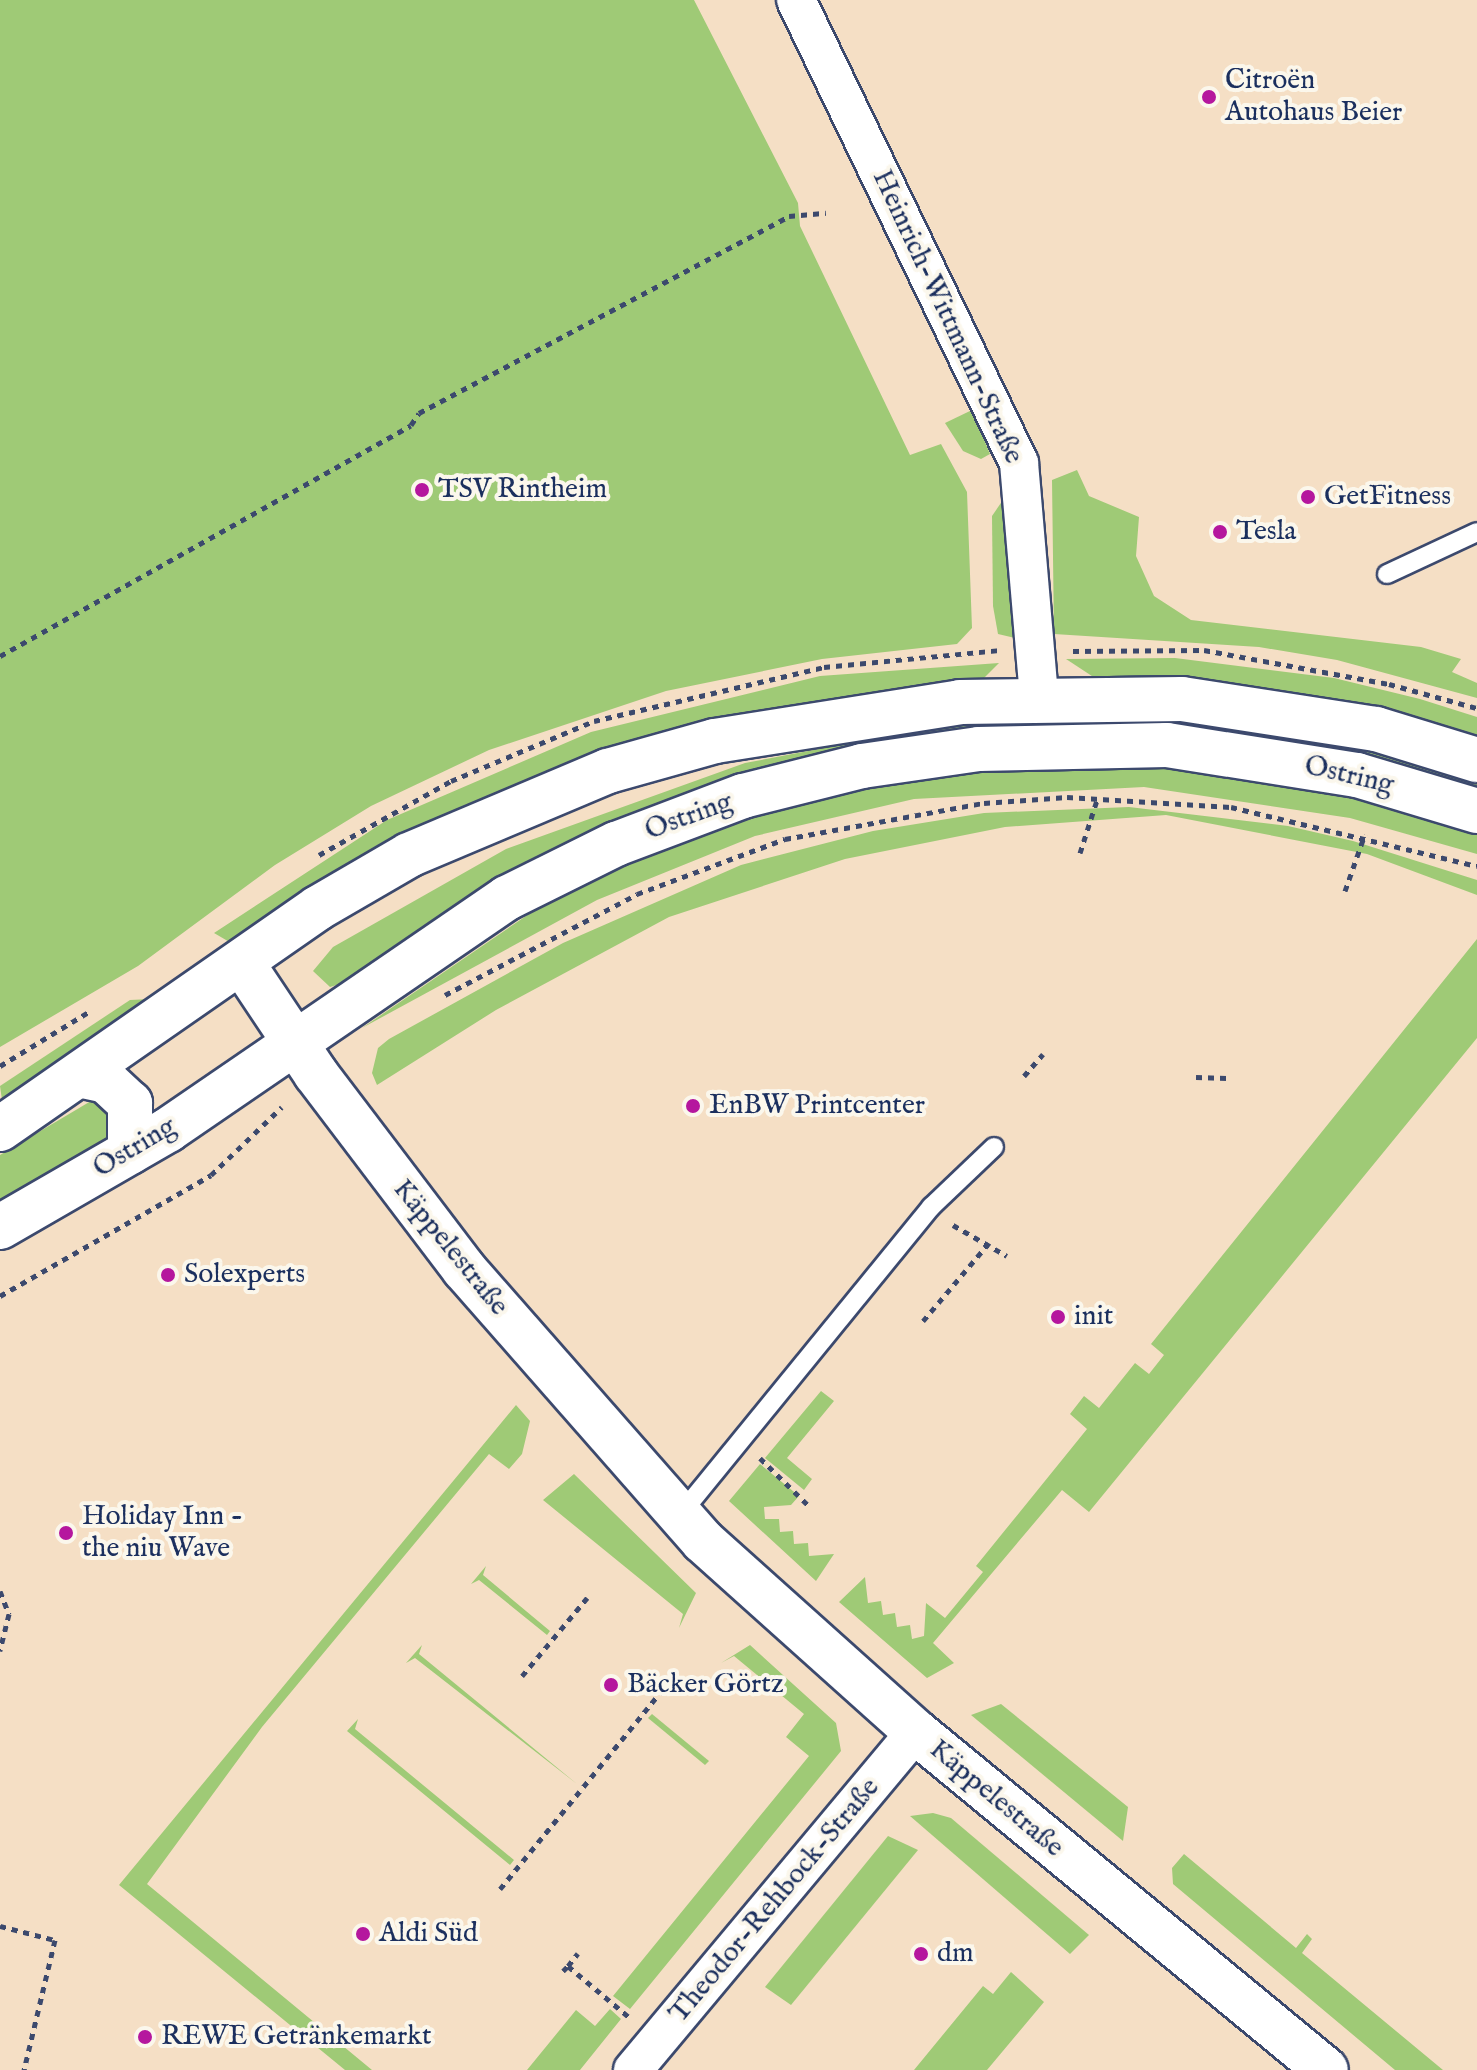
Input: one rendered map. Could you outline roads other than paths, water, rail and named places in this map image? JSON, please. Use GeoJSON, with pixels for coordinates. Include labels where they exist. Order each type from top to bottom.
{"type":"FeatureCollection","features":[{"type":"Feature","properties":{"kind":"main road","name":"Ostring"},"geometry":{"type":"LineString","coordinates":[[0,1129],[83,1076],[242,963],[409,855],[608,771],[842,717],[1039,698],[1182,699],[1261,709],[1376,729],[1477,760]]}},
{"type":"Feature","properties":{"kind":"main road","name":"Ostring"},"geometry":{"type":"LineString","coordinates":[[0,1227],[304,1058],[507,898],[616,844],[743,796],[862,766],[979,749],[1167,745],[1357,775],[1477,811]]}},
{"type":"Feature","properties":{"kind":"main road","name":"Käppelestraße"},"geometry":{"type":"LineString","coordinates":[[242,963],[304,1058],[464,1269],[679,1516],[747,1586],[916,1732],[1326,2070]]}},
{"type":"Feature","properties":{"kind":"main road"},"geometry":{"type":"LineString","coordinates":[[83,1076],[106,1081],[130,1103],[130,1152]]}},
{"type":"Feature","properties":{"kind":"street","name":"Heinrich-Wittmann-Straße"},"geometry":{"type":"LineString","coordinates":[[796,0],[1019,463],[1039,698]]}},
{"type":"Feature","properties":{"kind":"street","name":"Theodor-Rehbock-Straße"},"geometry":{"type":"LineString","coordinates":[[633,2070],[916,1732]]}},
{"type":"Feature","properties":{"kind":"lane"},"geometry":{"type":"LineString","coordinates":[[1387,574],[1477,532]]}},
{"type":"Feature","properties":{"kind":"lane"},"geometry":{"type":"LineString","coordinates":[[679,1516],[931,1207],[994,1147]]}},
{"type":"Feature","properties":{"kind":"place","name":"Citroën Autohaus Beier"},"geometry":{"type":"Point","coordinates":[1209,97]}},
{"type":"Feature","properties":{"kind":"place","name":"TSV Rintheim"},"geometry":{"type":"Point","coordinates":[422,490]}},
{"type":"Feature","properties":{"kind":"place","name":"GetFitness"},"geometry":{"type":"Point","coordinates":[1308,497]}},
{"type":"Feature","properties":{"kind":"place","name":"Tesla"},"geometry":{"type":"Point","coordinates":[1220,532]}},
{"type":"Feature","properties":{"kind":"place","name":"EnBW Printcenter"},"geometry":{"type":"Point","coordinates":[693,1106]}},
{"type":"Feature","properties":{"kind":"place","name":"Solexperts"},"geometry":{"type":"Point","coordinates":[168,1275]}},
{"type":"Feature","properties":{"kind":"place","name":"init"},"geometry":{"type":"Point","coordinates":[1058,1317]}},
{"type":"Feature","properties":{"kind":"place","name":"Holiday Inn - the niu Wave"},"geometry":{"type":"Point","coordinates":[66,1533]}},
{"type":"Feature","properties":{"kind":"place","name":"Bäcker Görtz"},"geometry":{"type":"Point","coordinates":[611,1685]}},
{"type":"Feature","properties":{"kind":"place","name":"Aldi Süd"},"geometry":{"type":"Point","coordinates":[363,1934]}},
{"type":"Feature","properties":{"kind":"place","name":"dm"},"geometry":{"type":"Point","coordinates":[921,1954]}},
{"type":"Feature","properties":{"kind":"place","name":"REWE Getränkemarkt"},"geometry":{"type":"Point","coordinates":[145,2037]}}]}
